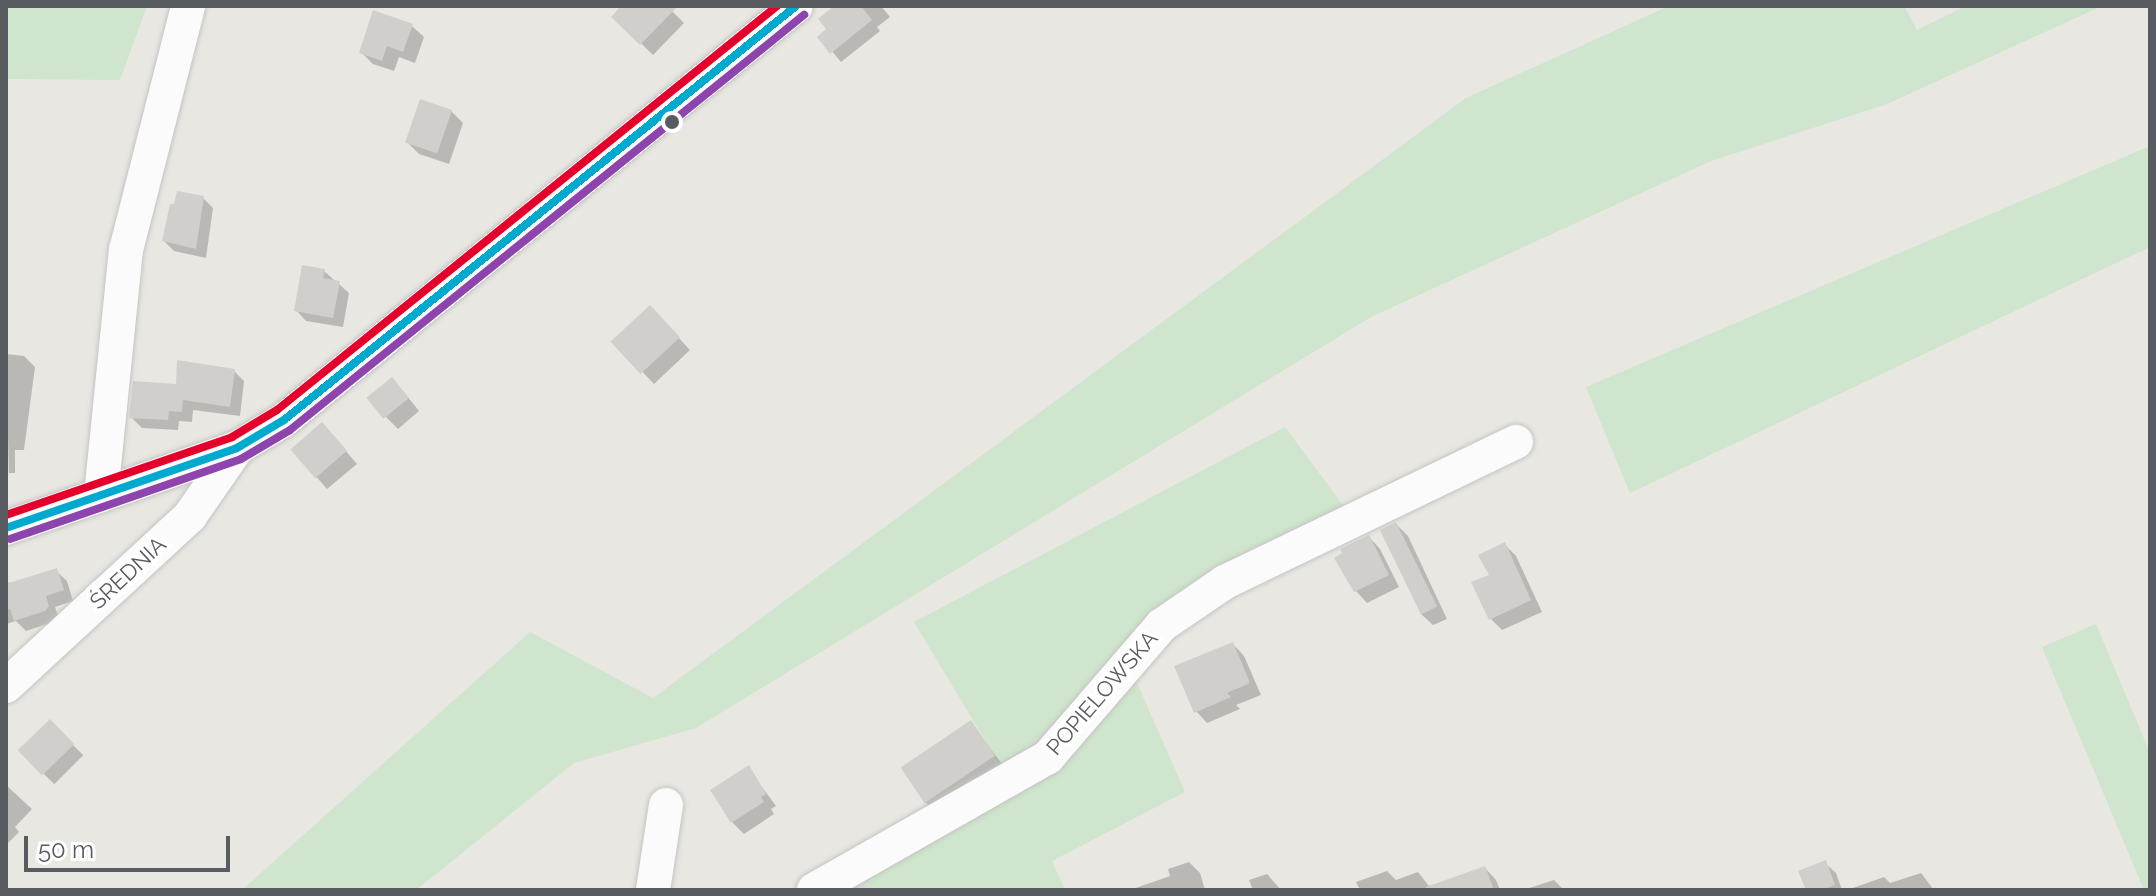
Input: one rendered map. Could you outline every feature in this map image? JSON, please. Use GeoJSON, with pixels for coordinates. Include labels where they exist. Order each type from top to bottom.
{"type":"FeatureCollection","features":[{"type":"Feature","properties":{"kind":"street"},"geometry":{"type":"LineString","coordinates":[[101,495],[126,250],[188,6]]}},
{"type":"Feature","properties":{"kind":"street"},"geometry":{"type":"LineString","coordinates":[[6,528],[237,448],[284,420],[792,7]]}},
{"type":"Feature","properties":{"kind":"street","name":"POPIELOWSKA"},"geometry":{"type":"LineString","coordinates":[[818,889],[1048,757],[1162,625],[1225,582],[1516,442]]}},
{"type":"Feature","properties":{"kind":"street","name":"ŚREDNIA"},"geometry":{"type":"LineString","coordinates":[[6,686],[190,516],[237,448]]}},
{"type":"Feature","properties":{"kind":"street"},"geometry":{"type":"LineString","coordinates":[[653,890],[666,805]]}},
{"type":"Feature","properties":{"kind":"green space"},"geometry":{"type":"Polygon","coordinates":[[[6,6],[147,6],[120,80],[6,79],[6,6]]]}},
{"type":"Feature","properties":{"kind":"green space"},"geometry":{"type":"Polygon","coordinates":[[[1669,6],[1904,6],[1917,30],[1966,6],[2102,6],[1887,104],[1711,161],[1371,317],[696,728],[574,763],[416,890],[242,890],[530,632],[653,698],[1466,98],[1669,6]]]}},
{"type":"Feature","properties":{"kind":"green space"},"geometry":{"type":"Polygon","coordinates":[[[2150,146],[2150,247],[1630,493],[1586,387],[2150,146]]]}},
{"type":"Feature","properties":{"kind":"green space"},"geometry":{"type":"Polygon","coordinates":[[[1285,427],[1348,512],[1187,591],[1059,729],[1003,770],[914,622],[1285,427]]]}},
{"type":"Feature","properties":{"kind":"green space"},"geometry":{"type":"Polygon","coordinates":[[[2096,624],[2150,753],[2150,890],[2144,890],[2042,647],[2096,624]]]}},
{"type":"Feature","properties":{"kind":"green space"},"geometry":{"type":"Polygon","coordinates":[[[1133,674],[1185,792],[1052,861],[1065,890],[840,890],[1133,674]]]}},
{"type":"Feature","properties":{"kind":"building"},"geometry":{"type":"Polygon","coordinates":[[[621,6],[678,6],[640,45],[611,17],[621,6]]]}},
{"type":"Feature","properties":{"kind":"building"},"geometry":{"type":"Polygon","coordinates":[[[834,6],[861,6],[872,20],[830,54],[817,37],[826,29],[818,19],[834,6]]]}},
{"type":"Feature","properties":{"kind":"building"},"geometry":{"type":"Polygon","coordinates":[[[373,10],[413,24],[403,52],[387,46],[382,61],[359,53],[373,10]]]}},
{"type":"Feature","properties":{"kind":"building"},"geometry":{"type":"Polygon","coordinates":[[[420,99],[452,110],[437,154],[405,142],[420,99]]]}},
{"type":"Feature","properties":{"kind":"building"},"geometry":{"type":"Polygon","coordinates":[[[177,191],[204,196],[196,249],[162,241],[170,204],[174,204],[177,191]]]}},
{"type":"Feature","properties":{"kind":"building"},"geometry":{"type":"Polygon","coordinates":[[[302,265],[325,269],[323,278],[340,281],[333,318],[294,311],[302,265]]]}},
{"type":"Feature","properties":{"kind":"building"},"geometry":{"type":"Polygon","coordinates":[[[650,305],[680,337],[641,374],[611,342],[650,305]]]}},
{"type":"Feature","properties":{"kind":"building"},"geometry":{"type":"Polygon","coordinates":[[[177,360],[235,369],[230,407],[183,400],[182,412],[169,411],[168,420],[129,418],[133,381],[176,384],[177,360]]]}},
{"type":"Feature","properties":{"kind":"building"},"geometry":{"type":"Polygon","coordinates":[[[392,377],[409,398],[383,419],[366,398],[392,377]]]}},
{"type":"Feature","properties":{"kind":"building"},"geometry":{"type":"Polygon","coordinates":[[[322,422],[347,451],[315,478],[290,450],[322,422]]]}},
{"type":"Feature","properties":{"kind":"building"},"geometry":{"type":"Polygon","coordinates":[[[1396,522],[1437,606],[1421,614],[1380,530],[1396,522]]]}},
{"type":"Feature","properties":{"kind":"building"},"geometry":{"type":"Polygon","coordinates":[[[1369,535],[1389,575],[1354,592],[1334,558],[1342,553],[1340,549],[1369,535]]]}},
{"type":"Feature","properties":{"kind":"building"},"geometry":{"type":"Polygon","coordinates":[[[1505,542],[1531,600],[1489,620],[1471,582],[1489,575],[1478,555],[1505,542]]]}},
{"type":"Feature","properties":{"kind":"building"},"geometry":{"type":"Polygon","coordinates":[[[57,568],[64,590],[46,596],[49,606],[45,611],[14,621],[10,609],[6,610],[6,584],[57,568]]]}},
{"type":"Feature","properties":{"kind":"building"},"geometry":{"type":"Polygon","coordinates":[[[1233,642],[1250,683],[1227,693],[1231,697],[1194,713],[1174,666],[1233,642]]]}},
{"type":"Feature","properties":{"kind":"building"},"geometry":{"type":"Polygon","coordinates":[[[50,719],[74,744],[42,775],[18,750],[50,719]]]}},
{"type":"Feature","properties":{"kind":"building"},"geometry":{"type":"Polygon","coordinates":[[[971,720],[995,756],[925,803],[901,768],[971,720]]]}},
{"type":"Feature","properties":{"kind":"building"},"geometry":{"type":"Polygon","coordinates":[[[749,765],[766,794],[761,797],[764,802],[731,823],[710,790],[749,765]]]}},
{"type":"Feature","properties":{"kind":"building"},"geometry":{"type":"Polygon","coordinates":[[[1826,860],[1835,885],[1822,890],[1806,890],[1798,871],[1826,860]]]}},
{"type":"Feature","properties":{"kind":"building"},"geometry":{"type":"Polygon","coordinates":[[[1485,866],[1494,890],[1426,890],[1426,887],[1485,866]]]}},
{"type":"Feature","properties":{"kind":"transit line"},"geometry":{"type":"LineString","coordinates":[[6,515],[232,437],[277,410],[777,6]]}},
{"type":"Feature","properties":{"kind":"transit line"},"geometry":{"type":"LineString","coordinates":[[6,528],[237,448],[284,420],[796,6]]}},
{"type":"Feature","properties":{"kind":"transit line"},"geometry":{"type":"LineString","coordinates":[[10,539],[241,459],[290,430],[804,15]]}}]}
